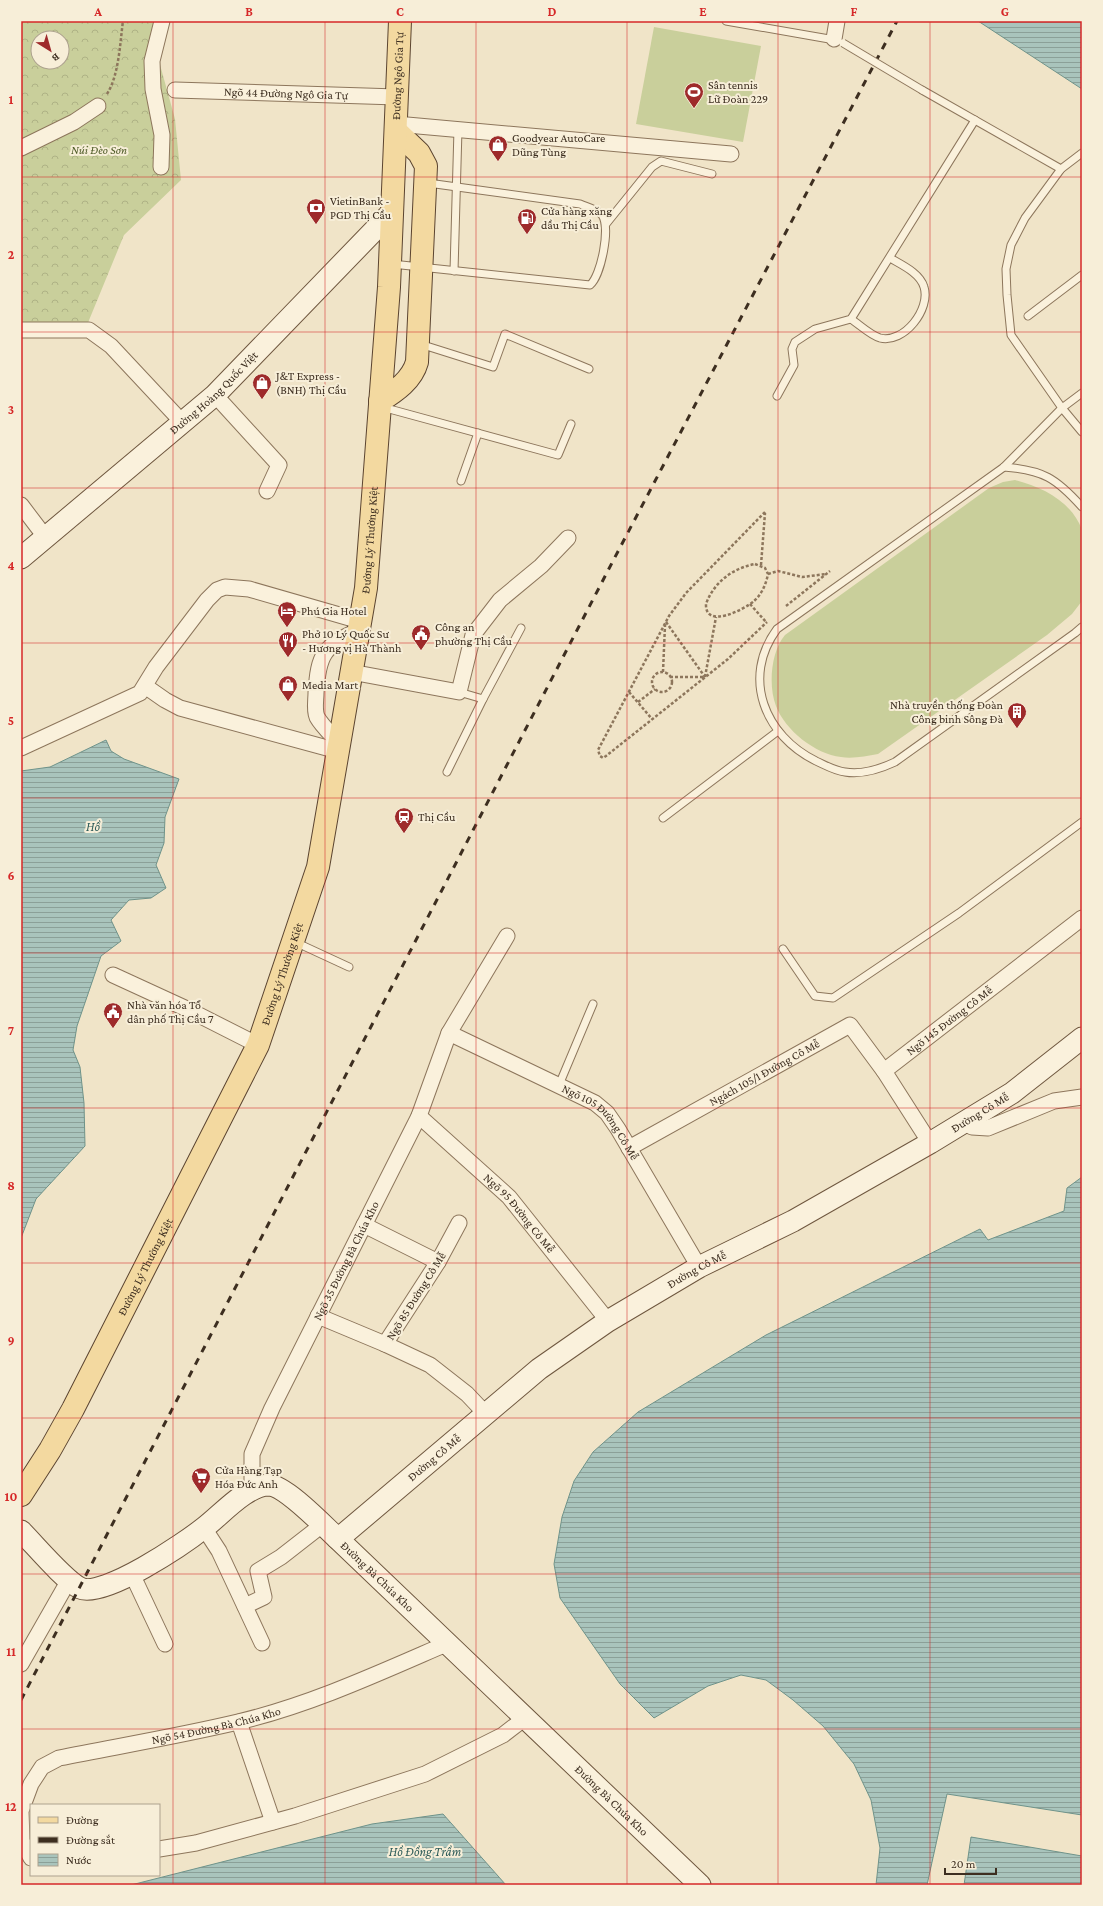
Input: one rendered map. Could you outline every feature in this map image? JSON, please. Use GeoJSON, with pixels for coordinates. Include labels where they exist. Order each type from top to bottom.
{"type":"FeatureCollection","features":[{"type":"Feature","properties":{"kind":"main road","name":"Đường Ngô Gia Tự"},"geometry":{"type":"LineString","coordinates":[[392,212],[400,21]]}},
{"type":"Feature","properties":{"kind":"main road","name":"Đường Ngô Gia Tự"},"geometry":{"type":"LineString","coordinates":[[396,128],[423,159],[426,166],[422,267]]}},
{"type":"Feature","properties":{"kind":"main road","name":"Đường Lý Thường Kiệt"},"geometry":{"type":"LineString","coordinates":[[21,1495],[74,1409],[258,1045],[318,867],[366,588],[390,264],[392,212]]}},
{"type":"Feature","properties":{"kind":"main road"},"geometry":{"type":"LineString","coordinates":[[380,404],[402,386],[414,370],[417,362],[422,267]]}},
{"type":"Feature","properties":{"kind":"street"},"geometry":{"type":"LineString","coordinates":[[161,167],[162,135],[153,89],[152,61],[162,21]]}},
{"type":"Feature","properties":{"kind":"street"},"geometry":{"type":"LineString","coordinates":[[837,21],[838,41]]}},
{"type":"Feature","properties":{"kind":"street","name":"Ngõ 44 Đường Ngô Gia Tự"},"geometry":{"type":"LineString","coordinates":[[175,90],[397,97]]}},
{"type":"Feature","properties":{"kind":"street"},"geometry":{"type":"LineString","coordinates":[[21,148],[74,122],[98,106]]}},
{"type":"Feature","properties":{"kind":"street"},"geometry":{"type":"LineString","coordinates":[[396,128],[458,129],[731,154]]}},
{"type":"Feature","properties":{"kind":"street","name":"Đường Hoàng Quốc Việt"},"geometry":{"type":"LineString","coordinates":[[21,558],[215,395],[392,212]]}},
{"type":"Feature","properties":{"kind":"street"},"geometry":{"type":"LineString","coordinates":[[21,330],[89,330],[111,346],[183,423]]}},
{"type":"Feature","properties":{"kind":"street"},"geometry":{"type":"LineString","coordinates":[[215,395],[279,465],[267,491]]}},
{"type":"Feature","properties":{"kind":"street"},"geometry":{"type":"LineString","coordinates":[[21,505],[46,538]]}},
{"type":"Feature","properties":{"kind":"street"},"geometry":{"type":"LineString","coordinates":[[351,672],[459,692],[473,635],[500,600],[541,566],[568,538]]}},
{"type":"Feature","properties":{"kind":"street"},"geometry":{"type":"LineString","coordinates":[[21,748],[131,699],[140,693],[156,667],[207,600],[217,590],[225,587],[249,589],[360,625]]}},
{"type":"Feature","properties":{"kind":"street"},"geometry":{"type":"LineString","coordinates":[[338,747],[317,717],[315,708],[317,675],[320,664],[328,647],[360,625]]}},
{"type":"Feature","properties":{"kind":"street"},"geometry":{"type":"LineString","coordinates":[[145,686],[165,700],[180,708],[338,747]]}},
{"type":"Feature","properties":{"kind":"street","name":"Ngõ 145 Đường Cô Mễ"},"geometry":{"type":"LineString","coordinates":[[884,1071],[1082,918]]}},
{"type":"Feature","properties":{"kind":"street","name":"Ngõ 35 Đường Bà Chúa Kho"},"geometry":{"type":"LineString","coordinates":[[252,1488],[252,1454],[272,1408],[418,1116],[449,1033],[507,936]]}},
{"type":"Feature","properties":{"kind":"street"},"geometry":{"type":"LineString","coordinates":[[113,975],[187,1009],[258,1045]]}},
{"type":"Feature","properties":{"kind":"street","name":"Ngách 105/1 Đường Cô Mễ"},"geometry":{"type":"LineString","coordinates":[[629,1148],[850,1025],[884,1071]]}},
{"type":"Feature","properties":{"kind":"street","name":"Ngõ 105 Đường Cô Mễ"},"geometry":{"type":"LineString","coordinates":[[449,1033],[595,1103],[603,1110],[618,1129],[699,1267]]}},
{"type":"Feature","properties":{"kind":"street","name":"Đường Cô Mễ"},"geometry":{"type":"LineString","coordinates":[[338,1539],[485,1413],[539,1369],[608,1321],[699,1267],[793,1221],[930,1143],[962,1122],[1012,1093],[1082,1038]]}},
{"type":"Feature","properties":{"kind":"street"},"geometry":{"type":"LineString","coordinates":[[884,1071],[930,1143]]}},
{"type":"Feature","properties":{"kind":"street"},"geometry":{"type":"LineString","coordinates":[[962,1122],[972,1127],[988,1128],[1054,1101],[1082,1096]]}},
{"type":"Feature","properties":{"kind":"street","name":"Ngõ 95 Đường Cô Mễ"},"geometry":{"type":"LineString","coordinates":[[418,1116],[509,1197],[608,1321]]}},
{"type":"Feature","properties":{"kind":"street","name":"Ngõ 85 Đường Cô Mễ"},"geometry":{"type":"LineString","coordinates":[[459,1223],[438,1262],[385,1344],[430,1365],[467,1394],[485,1413]]}},
{"type":"Feature","properties":{"kind":"street"},"geometry":{"type":"LineString","coordinates":[[364,1225],[438,1262]]}},
{"type":"Feature","properties":{"kind":"street"},"geometry":{"type":"LineString","coordinates":[[318,1316],[385,1344]]}},
{"type":"Feature","properties":{"kind":"street","name":"Đường Bà Chúa Kho"},"geometry":{"type":"LineString","coordinates":[[252,1488],[270,1485],[283,1489],[338,1539],[446,1644],[700,1885]]}},
{"type":"Feature","properties":{"kind":"street"},"geometry":{"type":"LineString","coordinates":[[21,1531],[69,1580],[80,1588],[89,1590],[108,1586],[132,1574],[204,1528],[252,1488]]}},
{"type":"Feature","properties":{"kind":"street"},"geometry":{"type":"LineString","coordinates":[[245,1606],[264,1597],[258,1571],[281,1557],[322,1525]]}},
{"type":"Feature","properties":{"kind":"street"},"geometry":{"type":"LineString","coordinates":[[204,1528],[219,1551],[262,1643]]}},
{"type":"Feature","properties":{"kind":"street"},"geometry":{"type":"LineString","coordinates":[[132,1574],[165,1644]]}},
{"type":"Feature","properties":{"kind":"street"},"geometry":{"type":"LineString","coordinates":[[21,1664],[69,1580]]}},
{"type":"Feature","properties":{"kind":"street","name":"Ngõ 54 Đường Bà Chúa Kho"},"geometry":{"type":"LineString","coordinates":[[30,1856],[22,1841],[21,1811],[31,1784],[42,1767],[59,1758],[239,1722],[283,1709],[361,1681],[446,1644]]}},
{"type":"Feature","properties":{"kind":"street"},"geometry":{"type":"LineString","coordinates":[[160,1849],[196,1843],[273,1822],[424,1774],[503,1735],[525,1718]]}},
{"type":"Feature","properties":{"kind":"street"},"geometry":{"type":"LineString","coordinates":[[239,1722],[273,1822]]}},
{"type":"Feature","properties":{"kind":"lane"},"geometry":{"type":"LineString","coordinates":[[726,21],[838,41],[1061,170]]}},
{"type":"Feature","properties":{"kind":"lane"},"geometry":{"type":"LineString","coordinates":[[777,396],[794,365],[792,349],[795,342],[815,329],[851,319],[975,120]]}},
{"type":"Feature","properties":{"kind":"lane"},"geometry":{"type":"LineString","coordinates":[[454,271],[458,129]]}},
{"type":"Feature","properties":{"kind":"lane"},"geometry":{"type":"LineString","coordinates":[[1082,153],[1061,170],[1025,218],[1012,245],[1006,269],[1011,335],[1062,408],[1082,432]]}},
{"type":"Feature","properties":{"kind":"lane"},"geometry":{"type":"LineString","coordinates":[[606,224],[652,167],[660,161],[712,174]]}},
{"type":"Feature","properties":{"kind":"lane"},"geometry":{"type":"LineString","coordinates":[[390,264],[590,285],[595,281],[600,271],[606,224],[602,215],[596,210],[580,204],[426,183]]}},
{"type":"Feature","properties":{"kind":"lane"},"geometry":{"type":"LineString","coordinates":[[851,319],[880,338],[891,338],[901,335],[918,317],[926,298],[924,286],[916,275],[890,258]]}},
{"type":"Feature","properties":{"kind":"lane"},"geometry":{"type":"LineString","coordinates":[[1028,316],[1082,275]]}},
{"type":"Feature","properties":{"kind":"lane"},"geometry":{"type":"LineString","coordinates":[[418,344],[494,367],[504,334],[589,369]]}},
{"type":"Feature","properties":{"kind":"lane"},"geometry":{"type":"LineString","coordinates":[[1082,393],[1062,408],[1004,467],[777,629],[765,650],[761,671],[760,691],[766,710],[778,731],[795,748],[827,766],[845,772],[869,771],[882,768],[895,762],[1075,633],[1082,626]]}},
{"type":"Feature","properties":{"kind":"lane"},"geometry":{"type":"LineString","coordinates":[[380,404],[558,455],[570,424]]}},
{"type":"Feature","properties":{"kind":"lane"},"geometry":{"type":"LineString","coordinates":[[461,481],[478,433]]}},
{"type":"Feature","properties":{"kind":"lane"},"geometry":{"type":"LineString","coordinates":[[1004,467],[1028,469],[1039,473],[1064,488],[1082,507]]}},
{"type":"Feature","properties":{"kind":"lane"},"geometry":{"type":"LineString","coordinates":[[447,772],[483,699],[521,628]]}},
{"type":"Feature","properties":{"kind":"lane"},"geometry":{"type":"LineString","coordinates":[[459,692],[483,699]]}},
{"type":"Feature","properties":{"kind":"lane"},"geometry":{"type":"LineString","coordinates":[[663,818],[778,731]]}},
{"type":"Feature","properties":{"kind":"lane"},"geometry":{"type":"LineString","coordinates":[[783,949],[814,996],[833,998],[959,913],[1082,822]]}},
{"type":"Feature","properties":{"kind":"lane"},"geometry":{"type":"LineString","coordinates":[[293,941],[349,967]]}},
{"type":"Feature","properties":{"kind":"lane"},"geometry":{"type":"LineString","coordinates":[[559,1086],[593,1004]]}},
{"type":"Feature","properties":{"kind":"path"},"geometry":{"type":"LineString","coordinates":[[98,106],[111,88],[119,53],[123,21]]}},
{"type":"Feature","properties":{"kind":"path"},"geometry":{"type":"LineString","coordinates":[[761,565],[765,512],[686,593],[666,622],[598,750],[600,756],[603,758],[606,756],[706,677],[740,648],[772,617]]}},
{"type":"Feature","properties":{"kind":"path"},"geometry":{"type":"LineString","coordinates":[[755,564],[766,568],[768,574],[763,589],[750,604],[734,613],[716,617],[707,611],[706,604],[718,582],[736,570],[747,565],[755,564]]}},
{"type":"Feature","properties":{"kind":"path"},"geometry":{"type":"LineString","coordinates":[[768,574],[778,571],[802,577],[826,574]]}},
{"type":"Feature","properties":{"kind":"path"},"geometry":{"type":"LineString","coordinates":[[784,608],[830,571]]}},
{"type":"Feature","properties":{"kind":"path"},"geometry":{"type":"LineString","coordinates":[[750,604],[766,622]]}},
{"type":"Feature","properties":{"kind":"path"},"geometry":{"type":"LineString","coordinates":[[706,677],[716,617]]}},
{"type":"Feature","properties":{"kind":"path"},"geometry":{"type":"LineString","coordinates":[[663,672],[666,622]]}},
{"type":"Feature","properties":{"kind":"path"},"geometry":{"type":"LineString","coordinates":[[666,622],[706,677]]}},
{"type":"Feature","properties":{"kind":"path"},"geometry":{"type":"LineString","coordinates":[[658,672],[667,673],[670,677],[671,685],[667,690],[660,691],[655,689],[652,683],[653,677],[658,672]]}},
{"type":"Feature","properties":{"kind":"path"},"geometry":{"type":"LineString","coordinates":[[670,677],[706,677]]}},
{"type":"Feature","properties":{"kind":"path"},"geometry":{"type":"LineString","coordinates":[[638,702],[655,689]]}},
{"type":"Feature","properties":{"kind":"path"},"geometry":{"type":"LineString","coordinates":[[628,692],[652,719]]}},
{"type":"Feature","properties":{"kind":"green space","name":"Núi Đèo Sơn"},"geometry":{"type":"Polygon","coordinates":[[[21,21],[170,21],[159,61],[175,119],[181,180],[124,235],[85,330],[21,328],[21,21]]]}},
{"type":"Feature","properties":{"kind":"green space"},"geometry":{"type":"Polygon","coordinates":[[[654,27],[761,46],[743,142],[636,124],[654,27]]]}},
{"type":"Feature","properties":{"kind":"green space"},"geometry":{"type":"Polygon","coordinates":[[[1015,480],[1036,487],[1055,497],[1071,511],[1082,530],[1082,601],[1072,614],[1047,635],[878,754],[846,758],[821,751],[802,739],[786,724],[780,715],[772,689],[772,669],[774,659],[780,642],[785,635],[989,488],[1003,482],[1015,480]]]}},
{"type":"Feature","properties":{"kind":"water"},"geometry":{"type":"Polygon","coordinates":[[[978,21],[1082,21],[1082,89],[978,21]]]}},
{"type":"Feature","properties":{"kind":"water","name":"Hồ"},"geometry":{"type":"Polygon","coordinates":[[[106,740],[111,751],[124,759],[179,779],[165,817],[164,843],[156,865],[166,888],[151,898],[129,900],[111,920],[121,941],[101,956],[77,1026],[73,1050],[80,1067],[84,1103],[85,1146],[36,1199],[21,1238],[21,771],[50,767],[106,740]]]}},
{"type":"Feature","properties":{"kind":"water"},"geometry":{"type":"Polygon","coordinates":[[[1082,1177],[1082,1815],[947,1794],[927,1885],[876,1885],[880,1848],[871,1800],[854,1764],[823,1726],[793,1700],[766,1680],[741,1675],[708,1686],[654,1718],[620,1684],[560,1598],[554,1564],[562,1517],[574,1481],[593,1452],[638,1412],[766,1335],[980,1229],[988,1240],[1064,1211],[1067,1188],[1082,1177]]]}},
{"type":"Feature","properties":{"kind":"water","name":"Hồ Đồng Trầm"},"geometry":{"type":"Polygon","coordinates":[[[443,1814],[506,1885],[131,1885],[372,1824],[443,1814]]]}},
{"type":"Feature","properties":{"kind":"water"},"geometry":{"type":"Polygon","coordinates":[[[971,1837],[1082,1856],[1082,1885],[964,1885],[971,1837]]]}},
{"type":"Feature","properties":{"kind":"railway"},"geometry":{"type":"LineString","coordinates":[[21,1700],[614,559],[897,21]]}},
{"type":"Feature","properties":{"kind":"place","name":"Sân tennis Lữ Đoàn 229"},"geometry":{"type":"Point","coordinates":[694,109]}},
{"type":"Feature","properties":{"kind":"place","name":"Goodyear AutoCare Dũng Tùng"},"geometry":{"type":"Point","coordinates":[498,162]}},
{"type":"Feature","properties":{"kind":"place","name":"VietinBank - PGD Thị Cầu"},"geometry":{"type":"Point","coordinates":[316,225]}},
{"type":"Feature","properties":{"kind":"place","name":"Cửa hàng xăng dầu Thị Cầu"},"geometry":{"type":"Point","coordinates":[527,235]}},
{"type":"Feature","properties":{"kind":"place","name":"J&T Express - (BNH) Thị Cầu"},"geometry":{"type":"Point","coordinates":[262,400]}},
{"type":"Feature","properties":{"kind":"place","name":"Phú Gia Hotel"},"geometry":{"type":"Point","coordinates":[287,628]}},
{"type":"Feature","properties":{"kind":"place","name":"Công an phường Thị Cầu"},"geometry":{"type":"Point","coordinates":[421,651]}},
{"type":"Feature","properties":{"kind":"place","name":"Phở 10 Lý Quốc Sư - Hương vị Hà Thành"},"geometry":{"type":"Point","coordinates":[288,658]}},
{"type":"Feature","properties":{"kind":"place","name":"Media Mart"},"geometry":{"type":"Point","coordinates":[288,702]}},
{"type":"Feature","properties":{"kind":"place","name":"Nhà truyền thống Đoàn Công binh Sông Đà"},"geometry":{"type":"Point","coordinates":[1017,729]}},
{"type":"Feature","properties":{"kind":"place","name":"Thị Cầu"},"geometry":{"type":"Point","coordinates":[404,834]}},
{"type":"Feature","properties":{"kind":"place","name":"Nhà văn hóa Tổ dân phố Thị Cầu 7"},"geometry":{"type":"Point","coordinates":[113,1029]}},
{"type":"Feature","properties":{"kind":"place","name":"Cửa Hàng Tạp Hóa Đức Anh"},"geometry":{"type":"Point","coordinates":[201,1494]}}]}
